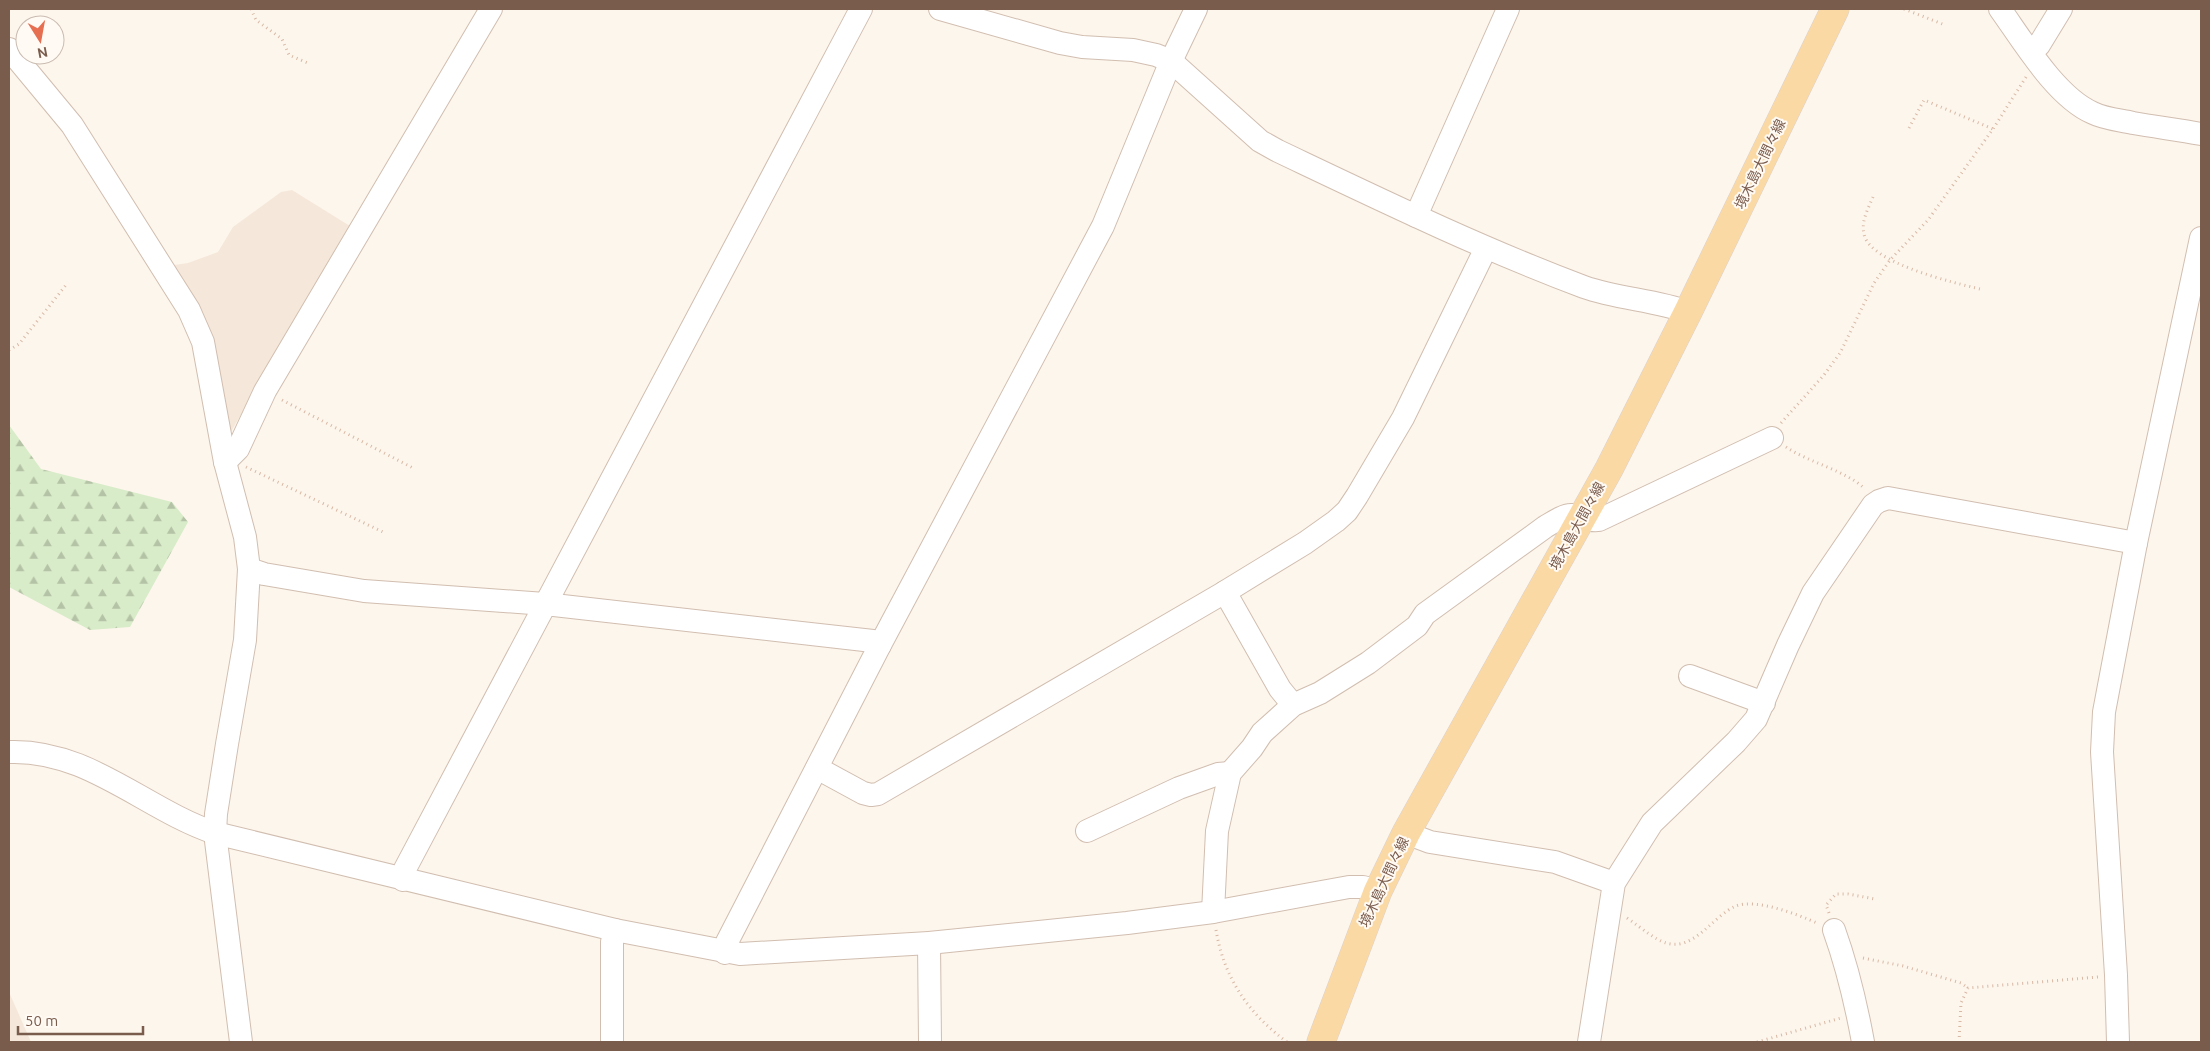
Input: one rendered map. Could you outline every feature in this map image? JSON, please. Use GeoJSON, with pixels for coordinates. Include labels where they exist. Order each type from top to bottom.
{"type":"FeatureCollection","features":[{"type":"Feature","properties":{"kind":"main road","name":"境木島大間々線"},"geometry":{"type":"LineString","coordinates":[[1321,1042],[1378,891],[1406,833],[1609,469],[1688,312],[1835,9]]}},
{"type":"Feature","properties":{"kind":"street"},"geometry":{"type":"LineString","coordinates":[[232,456],[266,391],[491,9]]}},
{"type":"Feature","properties":{"kind":"street"},"geometry":{"type":"LineString","coordinates":[[403,880],[405,869],[862,9]]}},
{"type":"Feature","properties":{"kind":"street"},"geometry":{"type":"LineString","coordinates":[[940,9],[1060,43],[1082,47],[1133,50],[1156,55],[1171,61],[1260,142],[1486,248],[1587,288],[1672,306],[1688,312]]}},
{"type":"Feature","properties":{"kind":"street"},"geometry":{"type":"LineString","coordinates":[[725,953],[727,942],[880,645],[1103,226],[1171,61],[1196,9]]}},
{"type":"Feature","properties":{"kind":"street"},"geometry":{"type":"LineString","coordinates":[[1416,216],[1508,9]]}},
{"type":"Feature","properties":{"kind":"street"},"geometry":{"type":"LineString","coordinates":[[2000,9],[2062,91],[2093,114],[2201,134]]}},
{"type":"Feature","properties":{"kind":"street"},"geometry":{"type":"LineString","coordinates":[[2035,56],[2039,45],[2061,9]]}},
{"type":"Feature","properties":{"kind":"street"},"geometry":{"type":"LineString","coordinates":[[9,49],[72,125],[188,310],[203,342],[232,456],[249,569],[245,640],[225,753],[215,833],[241,1042]]}},
{"type":"Feature","properties":{"kind":"street"},"geometry":{"type":"LineString","coordinates":[[2118,1042],[2116,975],[2107,852],[2103,732],[2107,688],[2136,543],[2193,310],[2201,238]]}},
{"type":"Feature","properties":{"kind":"street"},"geometry":{"type":"LineString","coordinates":[[817,768],[863,794],[878,794],[1225,592],[1313,538],[1347,511],[1403,418],[1486,248]]}},
{"type":"Feature","properties":{"kind":"street"},"geometry":{"type":"LineString","coordinates":[[1213,912],[1217,831],[1230,773],[1252,748],[1262,733],[1293,705],[1320,693],[1368,664],[1418,626],[1425,614],[1545,527],[1570,515],[1593,521],[1599,520],[1772,438]]}},
{"type":"Feature","properties":{"kind":"street"},"geometry":{"type":"LineString","coordinates":[[1589,1042],[1614,884],[1652,824],[1746,732],[1756,719],[1788,645],[1813,594],[1873,505],[1888,498],[2136,543]]}},
{"type":"Feature","properties":{"kind":"street"},"geometry":{"type":"LineString","coordinates":[[249,569],[264,574],[364,591],[545,604],[874,641],[880,645]]}},
{"type":"Feature","properties":{"kind":"street"},"geometry":{"type":"LineString","coordinates":[[1225,592],[1280,689],[1293,705]]}},
{"type":"Feature","properties":{"kind":"street"},"geometry":{"type":"LineString","coordinates":[[1690,676],[1764,703]]}},
{"type":"Feature","properties":{"kind":"street"},"geometry":{"type":"LineString","coordinates":[[9,752],[37,753],[60,757],[86,767],[104,775],[177,818],[215,833],[615,930],[725,953],[773,953],[929,943],[1213,912],[1350,888],[1363,887],[1378,891]]}},
{"type":"Feature","properties":{"kind":"street"},"geometry":{"type":"LineString","coordinates":[[1087,831],[1179,788],[1218,774],[1230,773]]}},
{"type":"Feature","properties":{"kind":"street"},"geometry":{"type":"LineString","coordinates":[[1406,833],[1430,842],[1555,862],[1614,884]]}},
{"type":"Feature","properties":{"kind":"street"},"geometry":{"type":"LineString","coordinates":[[612,1042],[612,942],[615,930]]}},
{"type":"Feature","properties":{"kind":"street"},"geometry":{"type":"LineString","coordinates":[[1834,930],[1843,955],[1863,1042]]}},
{"type":"Feature","properties":{"kind":"street"},"geometry":{"type":"LineString","coordinates":[[929,943],[930,1042]]}},
{"type":"Feature","properties":{"kind":"path"},"geometry":{"type":"LineString","coordinates":[[251,9],[256,20],[282,39],[289,55],[310,64]]}},
{"type":"Feature","properties":{"kind":"path"},"geometry":{"type":"LineString","coordinates":[[1904,9],[1945,25]]}},
{"type":"Feature","properties":{"kind":"path"},"geometry":{"type":"LineString","coordinates":[[1879,501],[1856,481],[1802,458],[1772,438],[1783,420],[1810,391],[1840,353],[1874,283],[1890,260],[1928,220],[1993,129],[2035,56]]}},
{"type":"Feature","properties":{"kind":"path"},"geometry":{"type":"LineString","coordinates":[[1909,128],[1924,100],[1993,129]]}},
{"type":"Feature","properties":{"kind":"path"},"geometry":{"type":"LineString","coordinates":[[1872,197],[1864,219],[1864,236],[1872,248],[1890,260],[1933,278],[1980,289]]}},
{"type":"Feature","properties":{"kind":"path"},"geometry":{"type":"LineString","coordinates":[[9,350],[19,344],[66,285]]}},
{"type":"Feature","properties":{"kind":"path"},"geometry":{"type":"LineString","coordinates":[[266,391],[414,469]]}},
{"type":"Feature","properties":{"kind":"path"},"geometry":{"type":"LineString","coordinates":[[232,456],[235,462],[383,532]]}},
{"type":"Feature","properties":{"kind":"path"},"geometry":{"type":"LineString","coordinates":[[1834,930],[1826,904],[1830,898],[1836,894],[1848,894],[1875,899]]}},
{"type":"Feature","properties":{"kind":"path"},"geometry":{"type":"LineString","coordinates":[[1609,908],[1616,910],[1667,944],[1677,946],[1698,936],[1716,920],[1737,906],[1763,906],[1793,912],[1834,930]]}},
{"type":"Feature","properties":{"kind":"path"},"geometry":{"type":"LineString","coordinates":[[1213,912],[1220,954],[1231,981],[1262,1021],[1287,1042]]}},
{"type":"Feature","properties":{"kind":"path"},"geometry":{"type":"LineString","coordinates":[[1843,955],[1903,966],[1961,983],[1968,988],[2116,975]]}},
{"type":"Feature","properties":{"kind":"path"},"geometry":{"type":"LineString","coordinates":[[1959,1042],[1961,1003],[1968,988]]}},
{"type":"Feature","properties":{"kind":"path"},"geometry":{"type":"LineString","coordinates":[[1757,1042],[1858,1014]]}},
{"type":"Feature","properties":{"kind":"shaded area"},"geometry":{"type":"Polygon","coordinates":[[[292,190],[350,226],[228,437],[208,373],[160,267],[188,263],[218,252],[233,227],[281,192],[292,190]]]}},
{"type":"Feature","properties":{"kind":"shaded area"},"geometry":{"type":"Polygon","coordinates":[[[9,992],[31,1042],[9,1042],[9,992]]]}},
{"type":"Feature","properties":{"kind":"green space"},"geometry":{"type":"Polygon","coordinates":[[[9,425],[41,469],[172,502],[188,522],[130,627],[90,630],[9,587],[9,425]]]}}]}
